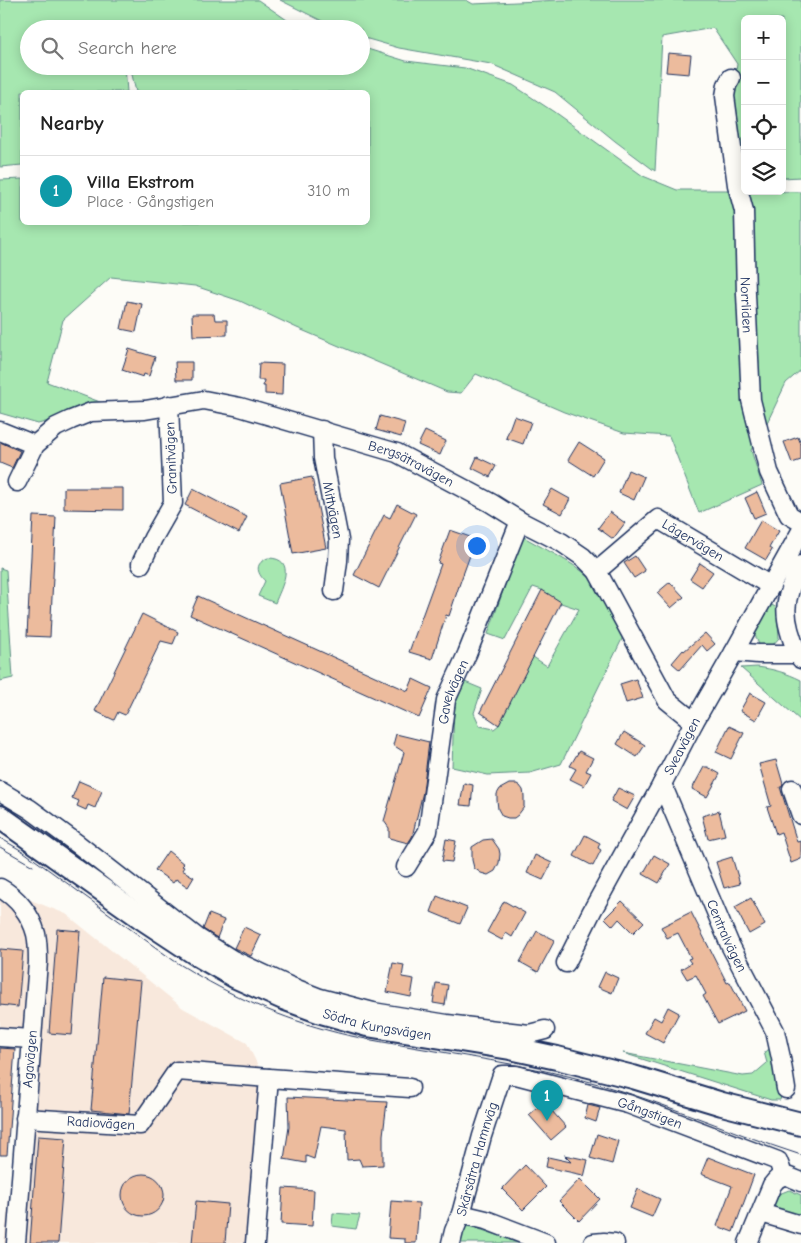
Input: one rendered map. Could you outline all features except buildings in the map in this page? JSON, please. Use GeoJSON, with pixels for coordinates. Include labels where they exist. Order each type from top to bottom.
{"type":"FeatureCollection","features":[{"type":"Feature","properties":{"kind":"main road","name":"Södra Kungsvägen"},"geometry":{"type":"LineString","coordinates":[[0,817],[144,920],[198,955],[236,977],[283,998],[321,1012],[367,1025],[510,1048],[556,1058],[633,1077],[722,1104],[801,1124]]}},
{"type":"Feature","properties":{"kind":"street","name":"Norrliden"},"geometry":{"type":"LineString","coordinates":[[731,78],[727,85],[725,96],[737,185],[744,212],[750,400],[769,472],[789,514],[801,522]]}},
{"type":"Feature","properties":{"kind":"street","name":"Bergsätravägen"},"geometry":{"type":"LineString","coordinates":[[17,482],[35,445],[56,427],[71,420],[90,412],[145,410],[204,400],[240,407],[397,453],[561,542],[583,557],[597,570],[667,700],[694,722]]}},
{"type":"Feature","properties":{"kind":"street","name":"Granitvägen"},"geometry":{"type":"LineString","coordinates":[[142,564],[153,538],[173,502],[169,405]]}},
{"type":"Feature","properties":{"kind":"street","name":"Mittvägen"},"geometry":{"type":"LineString","coordinates":[[322,430],[324,458],[339,540],[334,591]]}},
{"type":"Feature","properties":{"kind":"street"},"geometry":{"type":"LineString","coordinates":[[0,431],[35,445]]}},
{"type":"Feature","properties":{"kind":"street","name":"Lägervägen"},"geometry":{"type":"LineString","coordinates":[[597,570],[658,519],[771,586]]}},
{"type":"Feature","properties":{"kind":"street","name":"Gavelvägen"},"geometry":{"type":"LineString","coordinates":[[406,867],[428,831],[446,700],[467,654],[520,521]]}},
{"type":"Feature","properties":{"kind":"street","name":"Sveavägen"},"geometry":{"type":"LineString","coordinates":[[566,963],[694,722],[801,531]]}},
{"type":"Feature","properties":{"kind":"street"},"geometry":{"type":"LineString","coordinates":[[800,656],[791,639],[786,613],[789,588],[801,565]]}},
{"type":"Feature","properties":{"kind":"street"},"geometry":{"type":"LineString","coordinates":[[734,652],[800,656]]}},
{"type":"Feature","properties":{"kind":"street","name":"Centralvägen"},"geometry":{"type":"LineString","coordinates":[[662,784],[730,946],[775,1031],[786,1089]]}},
{"type":"Feature","properties":{"kind":"street"},"geometry":{"type":"LineString","coordinates":[[792,789],[801,815]]}},
{"type":"Feature","properties":{"kind":"street","name":"Södra Kungsvägen"},"geometry":{"type":"LineString","coordinates":[[0,790],[30,809],[79,845],[198,938],[233,960],[287,986],[320,998],[373,1012],[447,1024],[529,1034],[545,1030]]}},
{"type":"Feature","properties":{"kind":"street","name":"Agavägen"},"geometry":{"type":"LineString","coordinates":[[0,888],[12,896],[23,908],[36,933],[38,944],[16,1243]]}},
{"type":"Feature","properties":{"kind":"street"},"geometry":{"type":"LineString","coordinates":[[0,1037],[32,1039]]}},
{"type":"Feature","properties":{"kind":"street","name":"Radiovägen"},"geometry":{"type":"LineString","coordinates":[[26,1118],[140,1125],[178,1071],[410,1088]]}},
{"type":"Feature","properties":{"kind":"street","name":"Gångstigen"},"geometry":{"type":"LineString","coordinates":[[502,1075],[516,1075],[628,1104],[778,1161],[781,1176]]}},
{"type":"Feature","properties":{"kind":"street","name":"Skärsätra Hamnväg"},"geometry":{"type":"LineString","coordinates":[[451,1243],[462,1214],[482,1136],[502,1075]]}},
{"type":"Feature","properties":{"kind":"street"},"geometry":{"type":"LineString","coordinates":[[255,1243],[269,1078]]}},
{"type":"Feature","properties":{"kind":"street"},"geometry":{"type":"LineString","coordinates":[[748,1243],[772,1185],[778,1178],[781,1176],[790,1177],[801,1182]]}},
{"type":"Feature","properties":{"kind":"street"},"geometry":{"type":"LineString","coordinates":[[761,1213],[801,1225]]}},
{"type":"Feature","properties":{"kind":"street"},"geometry":{"type":"LineString","coordinates":[[462,1214],[486,1220],[546,1243]]}},
{"type":"Feature","properties":{"kind":"street"},"geometry":{"type":"LineString","coordinates":[[592,1243],[615,1243]]}},
{"type":"Feature","properties":{"kind":"shaded area"},"geometry":{"type":"Polygon","coordinates":[[[0,894],[18,895],[66,914],[183,1008],[247,1043],[260,1070],[253,1243],[4,1243],[26,1035],[0,1033],[0,894]]]}},
{"type":"Feature","properties":{"kind":"green space"},"geometry":{"type":"Polygon","coordinates":[[[0,0],[258,0],[287,20],[20,20],[20,75],[126,75],[127,90],[20,90],[20,165],[0,167],[0,0]]]}},
{"type":"Feature","properties":{"kind":"green space"},"geometry":{"type":"Polygon","coordinates":[[[280,0],[466,0],[473,4],[560,0],[801,0],[801,177],[786,178],[786,15],[741,15],[741,154],[732,99],[737,64],[713,28],[662,37],[655,171],[555,92],[491,64],[399,48],[370,40],[370,20],[320,20],[280,0]]]}},
{"type":"Feature","properties":{"kind":"green space"},"geometry":{"type":"Polygon","coordinates":[[[370,50],[406,61],[465,68],[513,85],[643,176],[677,190],[741,190],[741,195],[786,195],[786,192],[801,192],[801,370],[786,383],[765,427],[751,450],[762,485],[699,513],[669,436],[624,433],[564,412],[476,374],[461,393],[447,392],[297,328],[240,301],[195,286],[111,277],[63,320],[47,382],[108,405],[38,424],[0,413],[0,180],[20,179],[20,225],[370,225],[370,90],[136,90],[132,75],[370,75],[370,50]]]}},
{"type":"Feature","properties":{"kind":"green space"},"geometry":{"type":"Polygon","coordinates":[[[522,536],[566,561],[589,577],[604,597],[624,635],[561,764],[530,773],[488,775],[452,767],[454,707],[465,682],[482,689],[474,713],[480,726],[494,729],[499,725],[533,657],[547,666],[579,609],[561,603],[542,590],[533,587],[505,640],[488,634],[522,536]]]}},
{"type":"Feature","properties":{"kind":"green space"},"geometry":{"type":"Polygon","coordinates":[[[268,558],[277,559],[283,563],[285,568],[283,582],[275,603],[258,596],[265,581],[258,568],[261,562],[268,558]]]}},
{"type":"Feature","properties":{"kind":"green space"},"geometry":{"type":"Polygon","coordinates":[[[0,568],[6,570],[13,678],[0,681],[0,568]]]}},
{"type":"Feature","properties":{"kind":"green space"},"geometry":{"type":"Polygon","coordinates":[[[770,604],[777,608],[779,638],[772,646],[760,647],[755,635],[758,624],[770,604]]]}},
{"type":"Feature","properties":{"kind":"green space"},"geometry":{"type":"Polygon","coordinates":[[[757,667],[780,672],[801,680],[801,721],[741,668],[757,667]]]}},
{"type":"Feature","properties":{"kind":"green space"},"geometry":{"type":"Polygon","coordinates":[[[772,1048],[782,1094],[780,1100],[771,1100],[623,1053],[743,1076],[753,1075],[767,1063],[764,1052],[772,1048]]]}},
{"type":"Feature","properties":{"kind":"green space"},"geometry":{"type":"Polygon","coordinates":[[[789,1190],[801,1195],[801,1219],[772,1210],[779,1194],[789,1190]]]}},
{"type":"Feature","properties":{"kind":"green space"},"geometry":{"type":"Polygon","coordinates":[[[333,1213],[360,1215],[356,1229],[332,1226],[333,1213]]]}},
{"type":"Feature","properties":{"kind":"green space"},"geometry":{"type":"Polygon","coordinates":[[[467,1225],[521,1243],[459,1243],[460,1235],[467,1225]]]}},
{"type":"Feature","properties":{"kind":"tram line"},"geometry":{"type":"LineString","coordinates":[[0,838],[24,852],[173,960],[228,992],[286,1017],[327,1030],[380,1042],[491,1060],[598,1084],[801,1155]]}},
{"type":"Feature","properties":{"kind":"tram line"},"geometry":{"type":"LineString","coordinates":[[0,847],[33,866]]}},
{"type":"Feature","properties":{"kind":"place","name":"Villa Ekstrom"},"geometry":{"type":"Point","coordinates":[547,1121]}}]}
